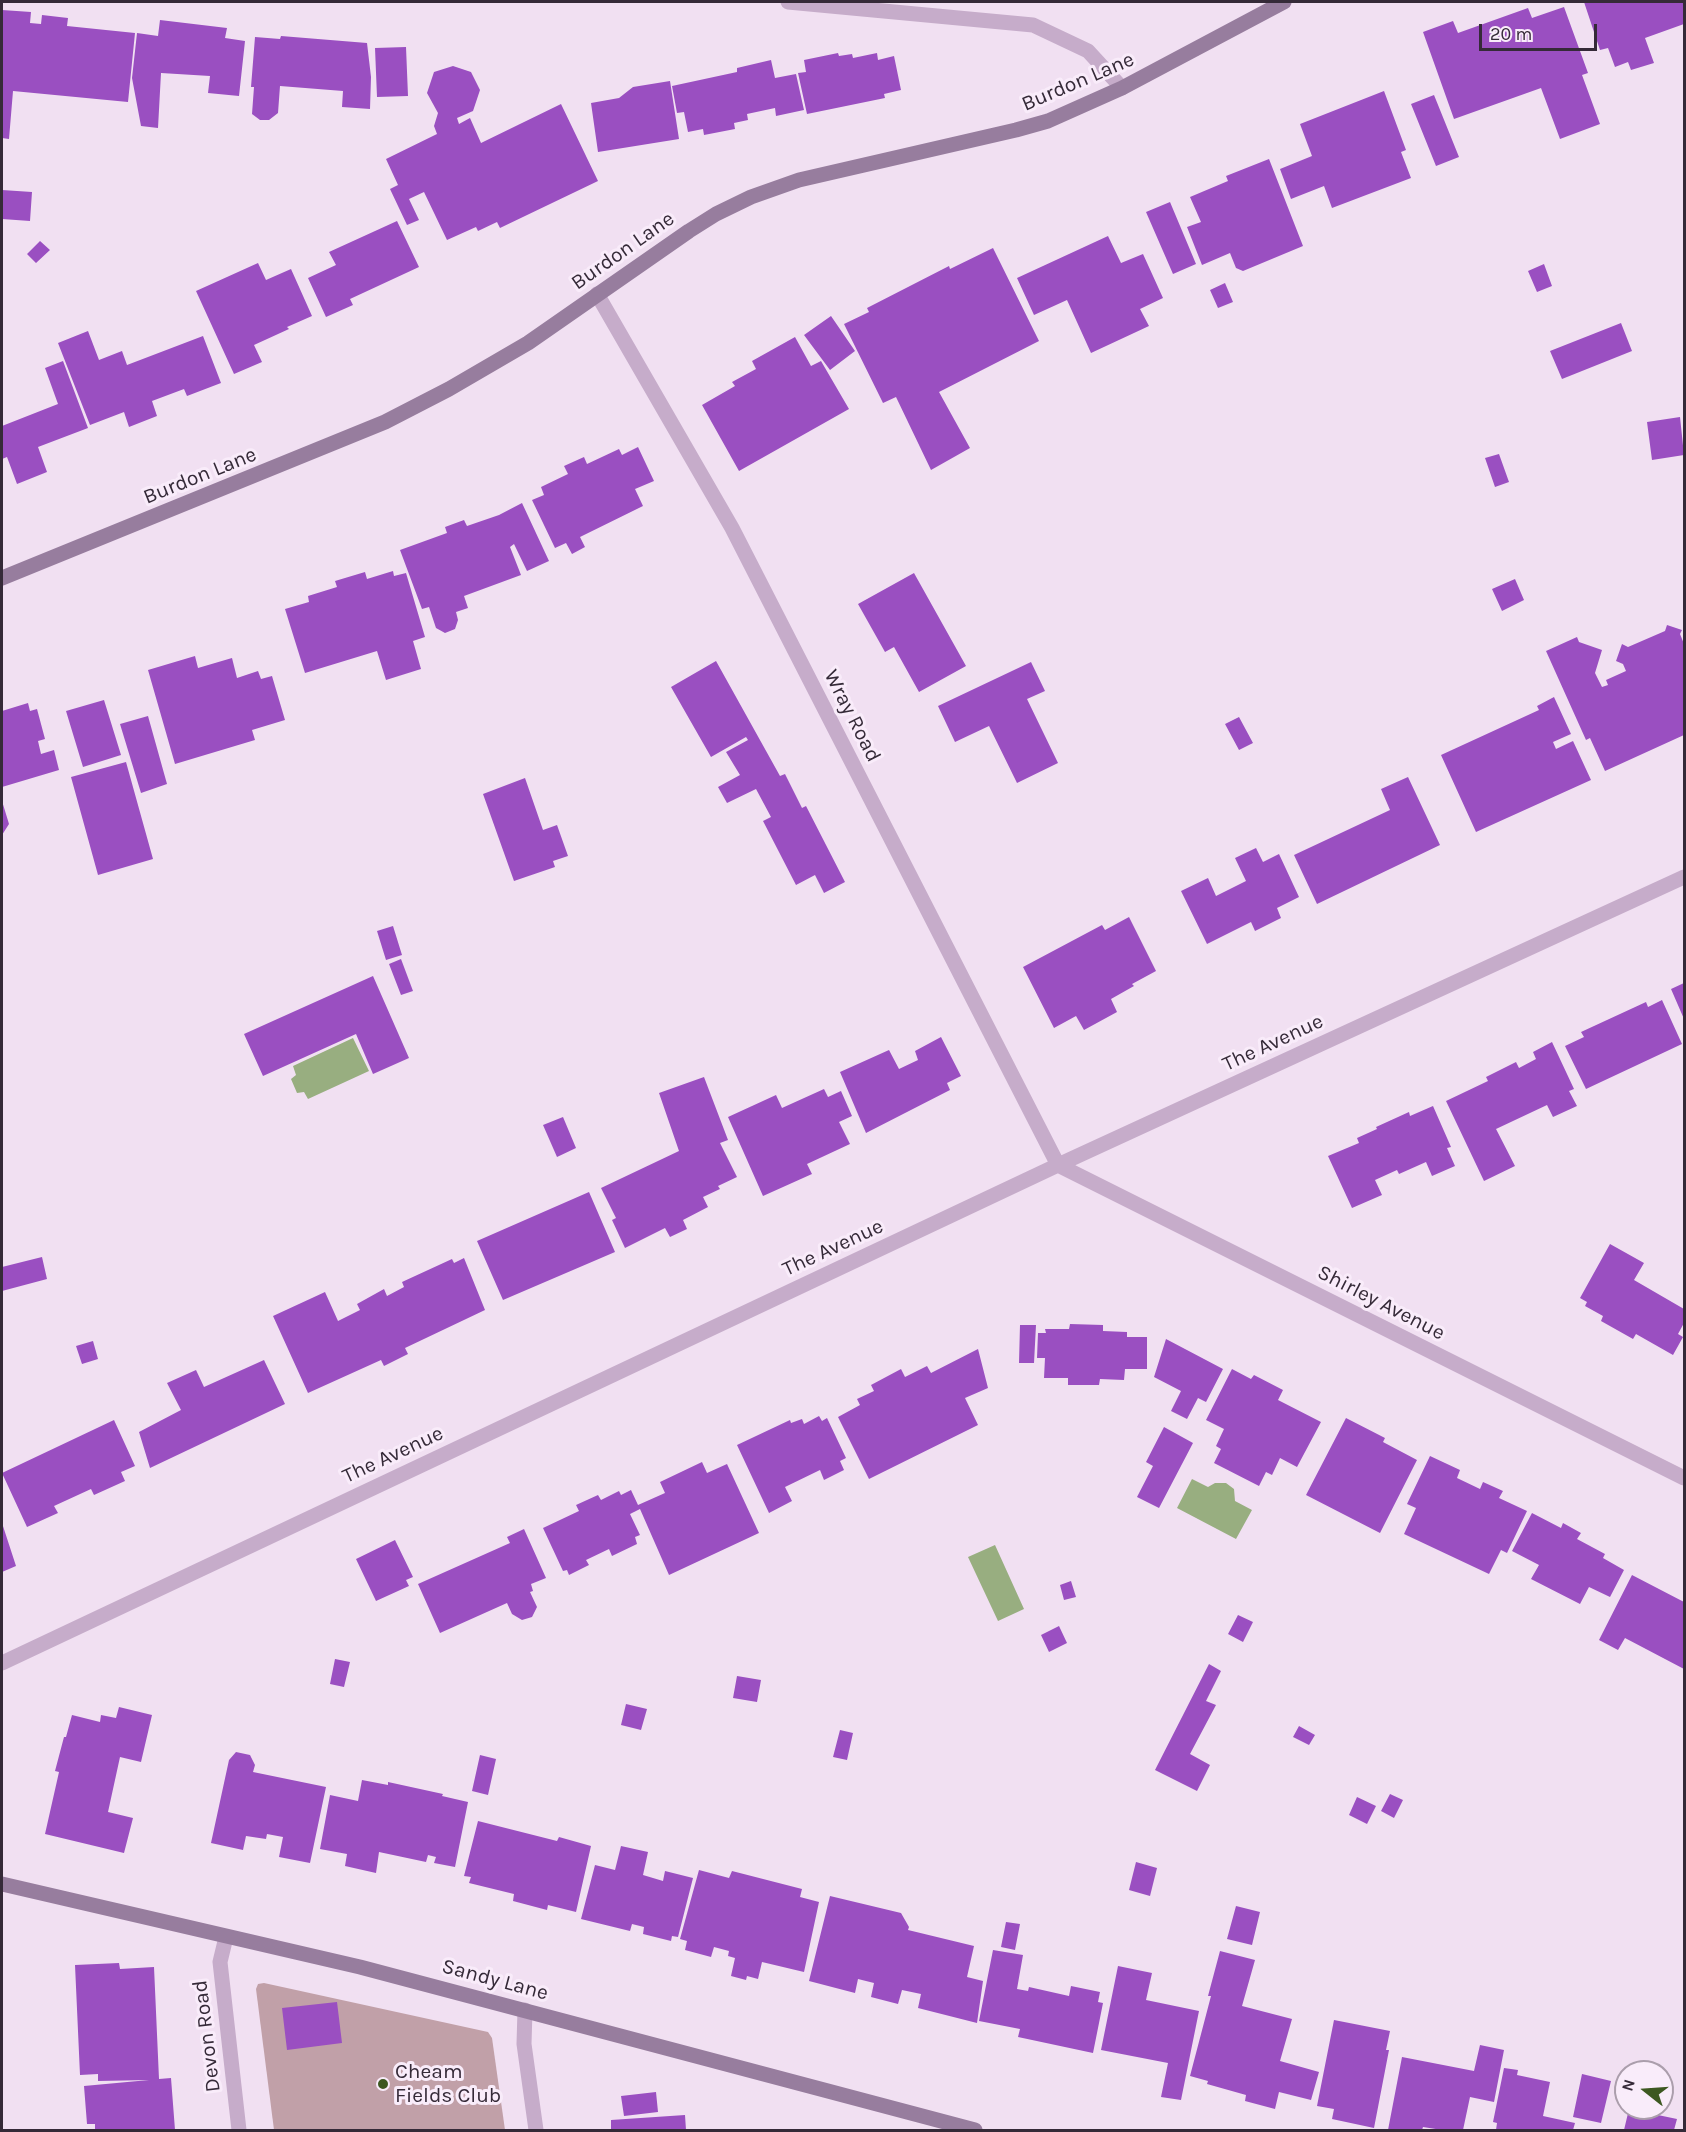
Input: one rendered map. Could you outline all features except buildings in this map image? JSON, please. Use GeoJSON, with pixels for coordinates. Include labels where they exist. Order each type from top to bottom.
{"type":"FeatureCollection","features":[{"type":"Feature","properties":{"kind":"street"},"geometry":{"type":"LineString","coordinates":[[788,2],[1033,26],[1088,51],[1122,88]]}},
{"type":"Feature","properties":{"kind":"street","name":"Burdon Lane"},"geometry":{"type":"LineString","coordinates":[[2,578],[385,422],[449,389],[528,343],[689,231],[716,214],[752,197],[799,180],[1047,121],[1122,88],[1284,2]]}},
{"type":"Feature","properties":{"kind":"street","name":"Wray Road"},"geometry":{"type":"LineString","coordinates":[[597,294],[732,528],[1059,1165]]}},
{"type":"Feature","properties":{"kind":"street","name":"The Avenue"},"geometry":{"type":"LineString","coordinates":[[2,1663],[1059,1165],[1684,877]]}},
{"type":"Feature","properties":{"kind":"street","name":"Shirley Avenue"},"geometry":{"type":"LineString","coordinates":[[1059,1165],[1684,1478]]}},
{"type":"Feature","properties":{"kind":"street","name":"Sandy Lane"},"geometry":{"type":"LineString","coordinates":[[2,1884],[360,1967],[975,2130]]}},
{"type":"Feature","properties":{"kind":"street","name":"Devon Road"},"geometry":{"type":"LineString","coordinates":[[226,1937],[220,1962],[239,2130]]}},
{"type":"Feature","properties":{"kind":"street"},"geometry":{"type":"LineString","coordinates":[[525,2010],[524,2044],[536,2130]]}},
{"type":"Feature","properties":{"kind":"shaded area"},"geometry":{"type":"Polygon","coordinates":[[[353,1038],[369,1071],[308,1099],[304,1092],[297,1093],[291,1079],[296,1075],[293,1066],[353,1038]]]}},
{"type":"Feature","properties":{"kind":"shaded area"},"geometry":{"type":"Polygon","coordinates":[[[1192,1479],[1208,1487],[1215,1483],[1226,1483],[1234,1489],[1235,1501],[1252,1510],[1236,1539],[1177,1508],[1192,1479]]]}},
{"type":"Feature","properties":{"kind":"shaded area"},"geometry":{"type":"Polygon","coordinates":[[[995,1545],[1024,1609],[998,1621],[968,1557],[995,1545]]]}},
{"type":"Feature","properties":{"kind":"shaded area","name":"Cheam Fields Club"},"geometry":{"type":"Polygon","coordinates":[[[264,1983],[488,2032],[492,2038],[505,2130],[274,2130],[256,1989],[258,1984],[264,1983]]]}},
{"type":"Feature","properties":{"kind":"place","name":"Cheam Fields Club"},"geometry":{"type":"Point","coordinates":[383,2084]}}]}
